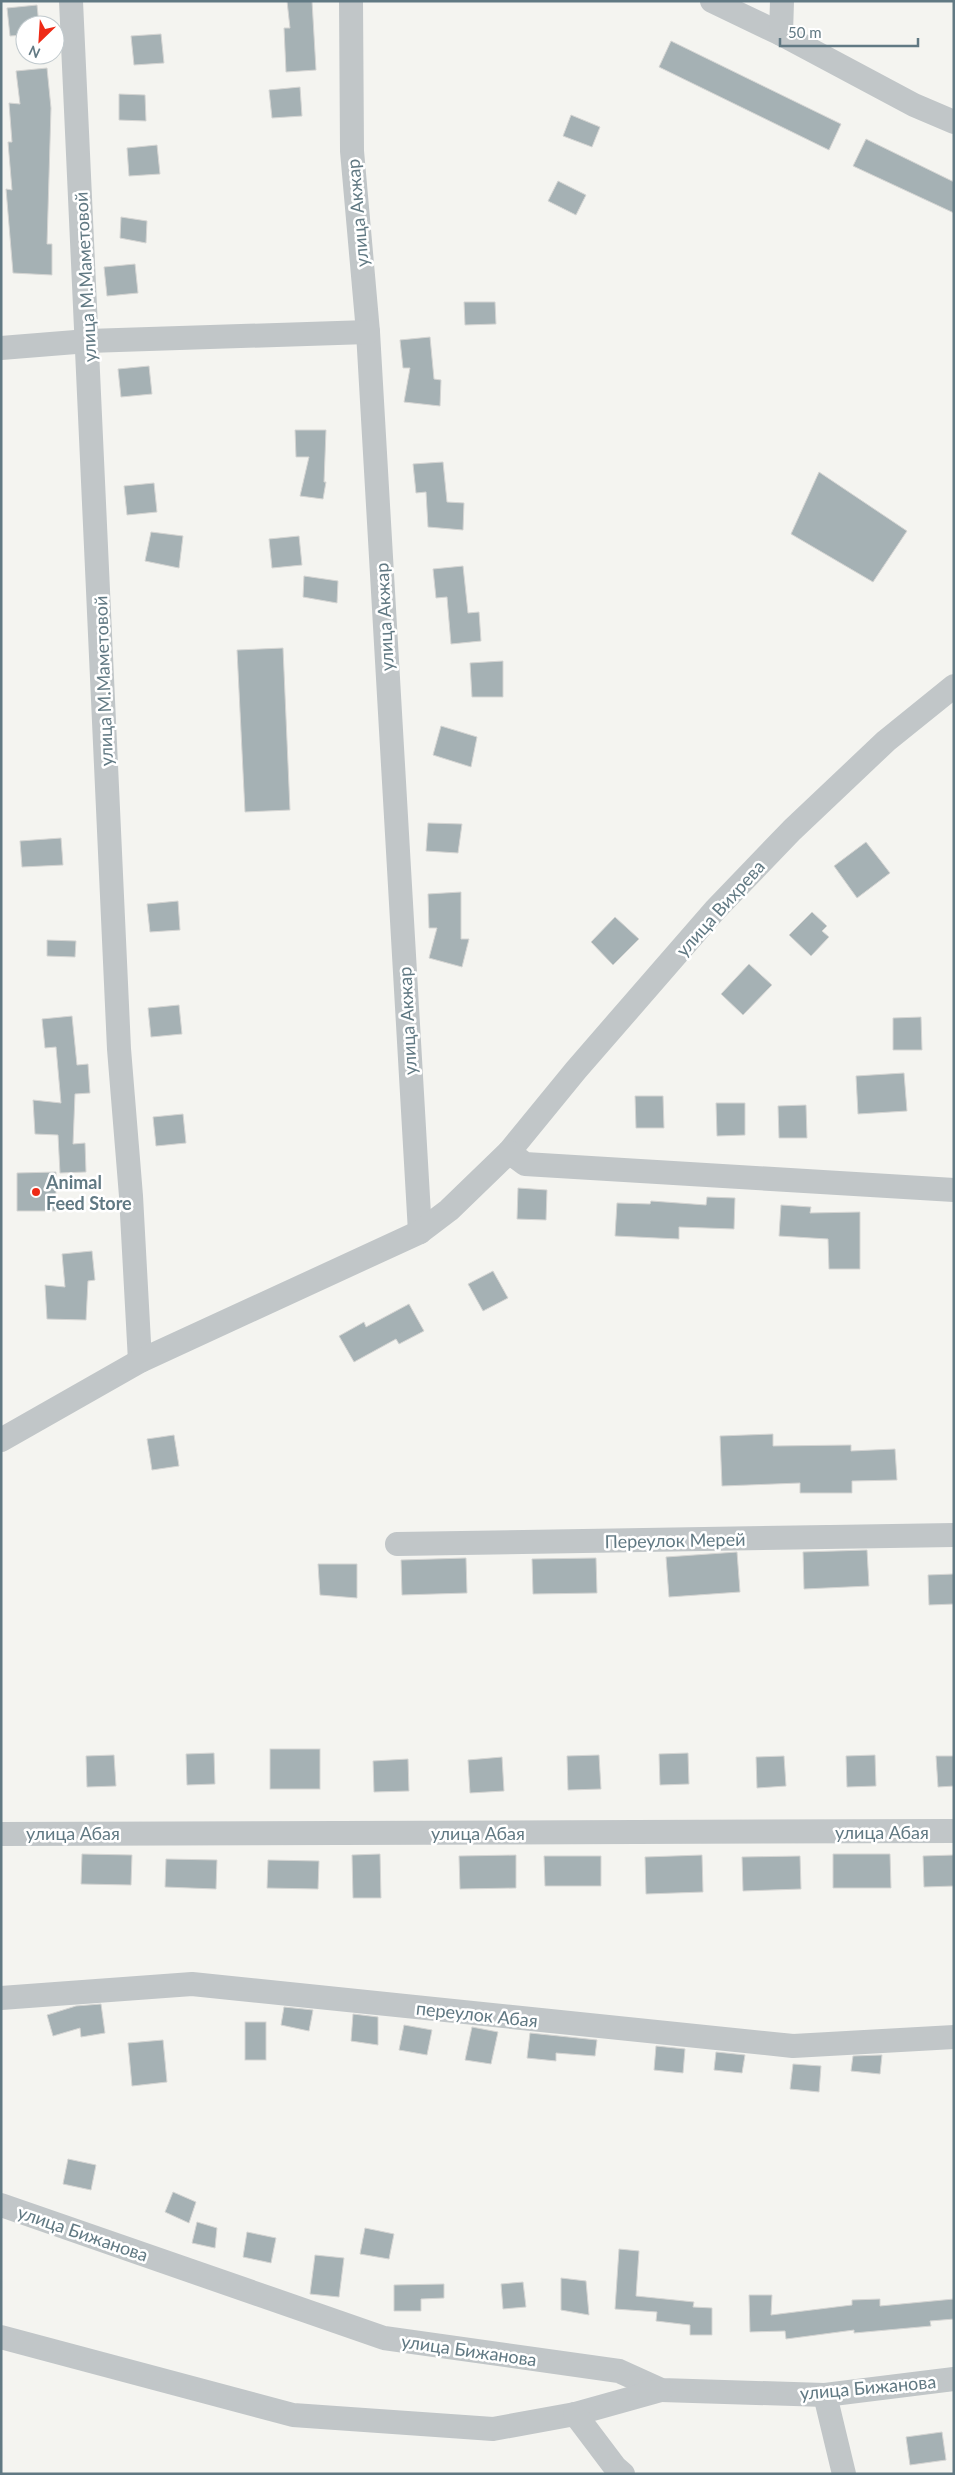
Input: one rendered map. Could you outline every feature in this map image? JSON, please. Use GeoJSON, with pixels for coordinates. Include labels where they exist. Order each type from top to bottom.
{"type":"FeatureCollection","features":[{"type":"Feature","properties":{"kind":"street","name":"улица М.Маметовой"},"geometry":{"type":"LineString","coordinates":[[71,1],[119,1049],[131,1196],[140,1361]]}},
{"type":"Feature","properties":{"kind":"street","name":"улица Акжар"},"geometry":{"type":"LineString","coordinates":[[351,1],[352,151],[368,332],[420,1232]]}},
{"type":"Feature","properties":{"kind":"street"},"geometry":{"type":"LineString","coordinates":[[712,1],[781,34],[914,105],[954,122]]}},
{"type":"Feature","properties":{"kind":"street"},"geometry":{"type":"LineString","coordinates":[[781,34],[782,1]]}},
{"type":"Feature","properties":{"kind":"street"},"geometry":{"type":"LineString","coordinates":[[1,348],[88,341],[368,332]]}},
{"type":"Feature","properties":{"kind":"street","name":"улица Вихрева"},"geometry":{"type":"LineString","coordinates":[[1,1440],[140,1361],[420,1232],[449,1210],[509,1152],[576,1070],[715,910],[792,830],[886,741],[954,686]]}},
{"type":"Feature","properties":{"kind":"street"},"geometry":{"type":"LineString","coordinates":[[509,1152],[526,1164],[954,1190]]}},
{"type":"Feature","properties":{"kind":"street","name":"Переулок Мерей"},"geometry":{"type":"LineString","coordinates":[[396,1544],[954,1535]]}},
{"type":"Feature","properties":{"kind":"street","name":"улица Абая"},"geometry":{"type":"LineString","coordinates":[[1,1834],[954,1831]]}},
{"type":"Feature","properties":{"kind":"street","name":"переулок Абая"},"geometry":{"type":"LineString","coordinates":[[1,1998],[192,1984],[793,2046],[954,2037]]}},
{"type":"Feature","properties":{"kind":"street","name":"улица Бижанова"},"geometry":{"type":"LineString","coordinates":[[1,2205],[384,2338],[619,2371],[661,2390],[825,2394],[954,2379]]}},
{"type":"Feature","properties":{"kind":"street"},"geometry":{"type":"LineString","coordinates":[[1,2337],[293,2415],[493,2429],[575,2414],[661,2390]]}},
{"type":"Feature","properties":{"kind":"street"},"geometry":{"type":"LineString","coordinates":[[825,2394],[844,2474]]}},
{"type":"Feature","properties":{"kind":"street"},"geometry":{"type":"LineString","coordinates":[[575,2414],[615,2467],[623,2474]]}},
{"type":"Feature","properties":{"kind":"building"},"geometry":{"type":"Polygon","coordinates":[[[287,1],[312,1],[316,70],[286,72],[284,28],[290,28],[287,1]]]}},
{"type":"Feature","properties":{"kind":"building"},"geometry":{"type":"Polygon","coordinates":[[[37,5],[38,15],[15,15],[15,36],[10,36],[7,8],[37,5]]]}},
{"type":"Feature","properties":{"kind":"building"},"geometry":{"type":"Polygon","coordinates":[[[161,34],[164,63],[134,65],[131,36],[161,34]]]}},
{"type":"Feature","properties":{"kind":"building"},"geometry":{"type":"Polygon","coordinates":[[[671,41],[841,124],[829,150],[659,67],[671,41]]]}},
{"type":"Feature","properties":{"kind":"building"},"geometry":{"type":"Polygon","coordinates":[[[47,68],[51,108],[47,244],[52,244],[52,275],[13,273],[6,189],[12,190],[8,142],[12,142],[9,103],[20,104],[16,71],[47,68]]]}},
{"type":"Feature","properties":{"kind":"building"},"geometry":{"type":"Polygon","coordinates":[[[300,87],[302,116],[272,118],[269,90],[300,87]]]}},
{"type":"Feature","properties":{"kind":"building"},"geometry":{"type":"Polygon","coordinates":[[[119,94],[145,95],[146,121],[119,120],[119,94]]]}},
{"type":"Feature","properties":{"kind":"building"},"geometry":{"type":"Polygon","coordinates":[[[571,115],[600,127],[592,147],[563,136],[571,115]]]}},
{"type":"Feature","properties":{"kind":"building"},"geometry":{"type":"Polygon","coordinates":[[[866,139],[954,182],[954,213],[853,166],[866,139]]]}},
{"type":"Feature","properties":{"kind":"building"},"geometry":{"type":"Polygon","coordinates":[[[157,145],[160,174],[129,176],[127,148],[157,145]]]}},
{"type":"Feature","properties":{"kind":"building"},"geometry":{"type":"Polygon","coordinates":[[[558,181],[586,195],[576,215],[548,201],[558,181]]]}},
{"type":"Feature","properties":{"kind":"building"},"geometry":{"type":"Polygon","coordinates":[[[121,217],[147,221],[146,243],[120,238],[121,217]]]}},
{"type":"Feature","properties":{"kind":"building"},"geometry":{"type":"Polygon","coordinates":[[[135,264],[138,293],[107,296],[104,267],[135,264]]]}},
{"type":"Feature","properties":{"kind":"building"},"geometry":{"type":"Polygon","coordinates":[[[464,302],[495,302],[496,324],[465,325],[464,302]]]}},
{"type":"Feature","properties":{"kind":"building"},"geometry":{"type":"Polygon","coordinates":[[[430,337],[434,379],[441,380],[440,406],[404,402],[410,368],[403,368],[400,340],[430,337]]]}},
{"type":"Feature","properties":{"kind":"building"},"geometry":{"type":"Polygon","coordinates":[[[149,366],[152,394],[121,397],[118,369],[149,366]]]}},
{"type":"Feature","properties":{"kind":"building"},"geometry":{"type":"Polygon","coordinates":[[[295,430],[326,430],[324,482],[326,482],[323,499],[300,496],[309,457],[296,457],[295,430]]]}},
{"type":"Feature","properties":{"kind":"building"},"geometry":{"type":"Polygon","coordinates":[[[443,462],[447,502],[464,503],[463,530],[428,527],[426,492],[416,493],[413,464],[443,462]]]}},
{"type":"Feature","properties":{"kind":"building"},"geometry":{"type":"Polygon","coordinates":[[[819,472],[907,531],[873,582],[791,534],[819,472]]]}},
{"type":"Feature","properties":{"kind":"building"},"geometry":{"type":"Polygon","coordinates":[[[154,483],[157,512],[127,515],[124,486],[154,483]]]}},
{"type":"Feature","properties":{"kind":"building"},"geometry":{"type":"Polygon","coordinates":[[[151,532],[183,536],[179,568],[145,561],[151,532]]]}},
{"type":"Feature","properties":{"kind":"building"},"geometry":{"type":"Polygon","coordinates":[[[299,536],[302,565],[272,568],[269,539],[299,536]]]}},
{"type":"Feature","properties":{"kind":"building"},"geometry":{"type":"Polygon","coordinates":[[[463,566],[468,613],[479,612],[481,641],[451,644],[447,597],[436,598],[433,569],[463,566]]]}},
{"type":"Feature","properties":{"kind":"building"},"geometry":{"type":"Polygon","coordinates":[[[304,576],[338,581],[337,603],[303,597],[304,576]]]}},
{"type":"Feature","properties":{"kind":"building"},"geometry":{"type":"Polygon","coordinates":[[[283,648],[290,810],[245,812],[237,650],[283,648]]]}},
{"type":"Feature","properties":{"kind":"building"},"geometry":{"type":"Polygon","coordinates":[[[503,661],[503,697],[472,697],[470,663],[503,661]]]}},
{"type":"Feature","properties":{"kind":"building"},"geometry":{"type":"Polygon","coordinates":[[[441,726],[477,737],[471,767],[433,755],[441,726]]]}},
{"type":"Feature","properties":{"kind":"building"},"geometry":{"type":"Polygon","coordinates":[[[428,823],[462,824],[458,853],[426,851],[428,823]]]}},
{"type":"Feature","properties":{"kind":"building"},"geometry":{"type":"Polygon","coordinates":[[[61,838],[63,865],[22,867],[20,841],[61,838]]]}},
{"type":"Feature","properties":{"kind":"building"},"geometry":{"type":"Polygon","coordinates":[[[866,842],[890,873],[857,898],[834,866],[866,842]]]}},
{"type":"Feature","properties":{"kind":"building"},"geometry":{"type":"Polygon","coordinates":[[[461,892],[461,939],[469,939],[462,967],[429,958],[437,928],[429,928],[428,894],[461,892]]]}},
{"type":"Feature","properties":{"kind":"building"},"geometry":{"type":"Polygon","coordinates":[[[178,901],[180,930],[150,932],[147,904],[178,901]]]}},
{"type":"Feature","properties":{"kind":"building"},"geometry":{"type":"Polygon","coordinates":[[[812,912],[827,926],[822,931],[829,937],[811,956],[789,935],[812,912]]]}},
{"type":"Feature","properties":{"kind":"building"},"geometry":{"type":"Polygon","coordinates":[[[615,917],[639,939],[613,965],[591,942],[615,917]]]}},
{"type":"Feature","properties":{"kind":"building"},"geometry":{"type":"Polygon","coordinates":[[[47,940],[76,941],[75,957],[47,956],[47,940]]]}},
{"type":"Feature","properties":{"kind":"building"},"geometry":{"type":"Polygon","coordinates":[[[749,964],[772,985],[743,1015],[721,994],[749,964]]]}},
{"type":"Feature","properties":{"kind":"building"},"geometry":{"type":"Polygon","coordinates":[[[179,1005],[182,1034],[151,1037],[148,1008],[179,1005]]]}},
{"type":"Feature","properties":{"kind":"building"},"geometry":{"type":"Polygon","coordinates":[[[72,1016],[77,1065],[88,1064],[90,1093],[75,1094],[73,1144],[85,1143],[86,1172],[60,1173],[58,1135],[35,1134],[33,1100],[61,1103],[56,1047],[45,1048],[42,1019],[72,1016]]]}},
{"type":"Feature","properties":{"kind":"building"},"geometry":{"type":"Polygon","coordinates":[[[921,1017],[922,1050],[893,1050],[893,1018],[921,1017]]]}},
{"type":"Feature","properties":{"kind":"building"},"geometry":{"type":"Polygon","coordinates":[[[904,1073],[907,1111],[858,1114],[856,1076],[904,1073]]]}},
{"type":"Feature","properties":{"kind":"building"},"geometry":{"type":"Polygon","coordinates":[[[635,1096],[663,1096],[664,1128],[636,1128],[635,1096]]]}},
{"type":"Feature","properties":{"kind":"building"},"geometry":{"type":"Polygon","coordinates":[[[716,1103],[745,1103],[745,1135],[717,1136],[716,1103]]]}},
{"type":"Feature","properties":{"kind":"building"},"geometry":{"type":"Polygon","coordinates":[[[806,1105],[807,1138],[779,1138],[778,1106],[806,1105]]]}},
{"type":"Feature","properties":{"kind":"building"},"geometry":{"type":"Polygon","coordinates":[[[183,1114],[186,1143],[156,1146],[153,1117],[183,1114]]]}},
{"type":"Feature","properties":{"kind":"building","name":"Animal Feed Store"},"geometry":{"type":"Polygon","coordinates":[[[56,1172],[56,1211],[17,1211],[17,1173],[56,1172]]]}},
{"type":"Feature","properties":{"kind":"building"},"geometry":{"type":"Polygon","coordinates":[[[518,1188],[547,1190],[546,1220],[517,1219],[518,1188]]]}},
{"type":"Feature","properties":{"kind":"building"},"geometry":{"type":"Polygon","coordinates":[[[707,1197],[735,1198],[734,1229],[679,1227],[679,1239],[615,1236],[617,1203],[650,1204],[651,1201],[706,1205],[707,1197]]]}},
{"type":"Feature","properties":{"kind":"building"},"geometry":{"type":"Polygon","coordinates":[[[781,1205],[811,1207],[810,1213],[860,1212],[860,1269],[829,1269],[828,1239],[779,1236],[781,1205]]]}},
{"type":"Feature","properties":{"kind":"building"},"geometry":{"type":"Polygon","coordinates":[[[92,1251],[95,1280],[88,1281],[86,1320],[47,1319],[45,1285],[65,1287],[62,1254],[92,1251]]]}},
{"type":"Feature","properties":{"kind":"building"},"geometry":{"type":"Polygon","coordinates":[[[493,1271],[508,1298],[483,1311],[468,1284],[493,1271]]]}},
{"type":"Feature","properties":{"kind":"building"},"geometry":{"type":"Polygon","coordinates":[[[409,1304],[424,1331],[399,1344],[396,1339],[354,1362],[339,1336],[364,1322],[366,1327],[409,1304]]]}},
{"type":"Feature","properties":{"kind":"building"},"geometry":{"type":"Polygon","coordinates":[[[773,1434],[773,1446],[851,1445],[851,1451],[895,1449],[897,1480],[852,1481],[852,1493],[800,1493],[800,1483],[722,1486],[720,1436],[773,1434]]]}},
{"type":"Feature","properties":{"kind":"building"},"geometry":{"type":"Polygon","coordinates":[[[174,1435],[179,1466],[152,1470],[147,1439],[174,1435]]]}},
{"type":"Feature","properties":{"kind":"building"},"geometry":{"type":"Polygon","coordinates":[[[867,1550],[869,1586],[804,1589],[803,1552],[867,1550]]]}},
{"type":"Feature","properties":{"kind":"building"},"geometry":{"type":"Polygon","coordinates":[[[737,1552],[740,1592],[669,1597],[666,1557],[737,1552]]]}},
{"type":"Feature","properties":{"kind":"building"},"geometry":{"type":"Polygon","coordinates":[[[466,1558],[467,1593],[402,1595],[401,1560],[466,1558]]]}},
{"type":"Feature","properties":{"kind":"building"},"geometry":{"type":"Polygon","coordinates":[[[596,1558],[597,1593],[533,1594],[532,1559],[596,1558]]]}},
{"type":"Feature","properties":{"kind":"building"},"geometry":{"type":"Polygon","coordinates":[[[318,1564],[357,1564],[357,1598],[320,1595],[318,1564]]]}},
{"type":"Feature","properties":{"kind":"building"},"geometry":{"type":"Polygon","coordinates":[[[954,1574],[954,1604],[929,1605],[928,1575],[954,1574]]]}},
{"type":"Feature","properties":{"kind":"building"},"geometry":{"type":"Polygon","coordinates":[[[270,1749],[320,1749],[320,1789],[270,1789],[270,1749]]]}},
{"type":"Feature","properties":{"kind":"building"},"geometry":{"type":"Polygon","coordinates":[[[214,1753],[215,1784],[187,1785],[186,1754],[214,1753]]]}},
{"type":"Feature","properties":{"kind":"building"},"geometry":{"type":"Polygon","coordinates":[[[688,1753],[689,1784],[660,1785],[659,1754],[688,1753]]]}},
{"type":"Feature","properties":{"kind":"building"},"geometry":{"type":"Polygon","coordinates":[[[114,1755],[116,1786],[87,1787],[86,1756],[114,1755]]]}},
{"type":"Feature","properties":{"kind":"building"},"geometry":{"type":"Polygon","coordinates":[[[599,1755],[601,1789],[568,1790],[567,1756],[599,1755]]]}},
{"type":"Feature","properties":{"kind":"building"},"geometry":{"type":"Polygon","coordinates":[[[875,1755],[876,1786],[847,1787],[846,1756],[875,1755]]]}},
{"type":"Feature","properties":{"kind":"building"},"geometry":{"type":"Polygon","coordinates":[[[784,1756],[786,1786],[757,1788],[756,1757],[784,1756]]]}},
{"type":"Feature","properties":{"kind":"building"},"geometry":{"type":"Polygon","coordinates":[[[936,1756],[954,1756],[954,1786],[938,1787],[936,1756]]]}},
{"type":"Feature","properties":{"kind":"building"},"geometry":{"type":"Polygon","coordinates":[[[502,1757],[504,1791],[470,1793],[468,1760],[502,1757]]]}},
{"type":"Feature","properties":{"kind":"building"},"geometry":{"type":"Polygon","coordinates":[[[408,1759],[409,1791],[374,1792],[373,1761],[408,1759]]]}},
{"type":"Feature","properties":{"kind":"building"},"geometry":{"type":"Polygon","coordinates":[[[82,1854],[132,1855],[131,1885],[81,1884],[82,1854]]]}},
{"type":"Feature","properties":{"kind":"building"},"geometry":{"type":"Polygon","coordinates":[[[380,1854],[381,1898],[353,1898],[352,1855],[380,1854]]]}},
{"type":"Feature","properties":{"kind":"building"},"geometry":{"type":"Polygon","coordinates":[[[833,1854],[890,1854],[891,1888],[833,1888],[833,1854]]]}},
{"type":"Feature","properties":{"kind":"building"},"geometry":{"type":"Polygon","coordinates":[[[516,1855],[516,1888],[460,1889],[459,1856],[516,1855]]]}},
{"type":"Feature","properties":{"kind":"building"},"geometry":{"type":"Polygon","coordinates":[[[702,1855],[703,1892],[646,1894],[645,1857],[702,1855]]]}},
{"type":"Feature","properties":{"kind":"building"},"geometry":{"type":"Polygon","coordinates":[[[954,1855],[954,1886],[924,1887],[923,1856],[954,1855]]]}},
{"type":"Feature","properties":{"kind":"building"},"geometry":{"type":"Polygon","coordinates":[[[544,1856],[601,1856],[601,1886],[545,1886],[544,1856]]]}},
{"type":"Feature","properties":{"kind":"building"},"geometry":{"type":"Polygon","coordinates":[[[800,1856],[801,1889],[743,1891],[742,1857],[800,1856]]]}},
{"type":"Feature","properties":{"kind":"building"},"geometry":{"type":"Polygon","coordinates":[[[166,1859],[217,1860],[216,1889],[165,1887],[166,1859]]]}},
{"type":"Feature","properties":{"kind":"building"},"geometry":{"type":"Polygon","coordinates":[[[268,1860],[319,1861],[318,1889],[267,1888],[268,1860]]]}},
{"type":"Feature","properties":{"kind":"building"},"geometry":{"type":"Polygon","coordinates":[[[101,2004],[105,2033],[81,2037],[80,2028],[53,2036],[47,2015],[76,2006],[101,2004]]]}},
{"type":"Feature","properties":{"kind":"building"},"geometry":{"type":"Polygon","coordinates":[[[284,2007],[313,2010],[309,2031],[281,2025],[284,2007]]]}},
{"type":"Feature","properties":{"kind":"building"},"geometry":{"type":"Polygon","coordinates":[[[353,2014],[378,2017],[378,2045],[351,2041],[353,2014]]]}},
{"type":"Feature","properties":{"kind":"building"},"geometry":{"type":"Polygon","coordinates":[[[245,2022],[266,2022],[266,2060],[245,2060],[245,2022]]]}},
{"type":"Feature","properties":{"kind":"building"},"geometry":{"type":"Polygon","coordinates":[[[404,2025],[432,2030],[427,2055],[399,2050],[404,2025]]]}},
{"type":"Feature","properties":{"kind":"building"},"geometry":{"type":"Polygon","coordinates":[[[472,2027],[498,2032],[491,2064],[465,2060],[472,2027]]]}},
{"type":"Feature","properties":{"kind":"building"},"geometry":{"type":"Polygon","coordinates":[[[530,2033],[597,2040],[595,2056],[556,2053],[556,2061],[527,2058],[530,2033]]]}},
{"type":"Feature","properties":{"kind":"building"},"geometry":{"type":"Polygon","coordinates":[[[163,2040],[167,2082],[132,2086],[128,2043],[163,2040]]]}},
{"type":"Feature","properties":{"kind":"building"},"geometry":{"type":"Polygon","coordinates":[[[656,2046],[685,2049],[683,2073],[654,2070],[656,2046]]]}},
{"type":"Feature","properties":{"kind":"building"},"geometry":{"type":"Polygon","coordinates":[[[716,2052],[745,2055],[742,2073],[714,2070],[716,2052]]]}},
{"type":"Feature","properties":{"kind":"building"},"geometry":{"type":"Polygon","coordinates":[[[882,2055],[880,2074],[851,2071],[853,2056],[882,2055]]]}},
{"type":"Feature","properties":{"kind":"building"},"geometry":{"type":"Polygon","coordinates":[[[793,2064],[821,2066],[819,2092],[790,2089],[793,2064]]]}},
{"type":"Feature","properties":{"kind":"building"},"geometry":{"type":"Polygon","coordinates":[[[68,2159],[96,2165],[91,2190],[63,2184],[68,2159]]]}},
{"type":"Feature","properties":{"kind":"building"},"geometry":{"type":"Polygon","coordinates":[[[173,2192],[196,2202],[189,2223],[165,2212],[173,2192]]]}},
{"type":"Feature","properties":{"kind":"building"},"geometry":{"type":"Polygon","coordinates":[[[197,2222],[217,2228],[215,2248],[192,2243],[197,2222]]]}},
{"type":"Feature","properties":{"kind":"building"},"geometry":{"type":"Polygon","coordinates":[[[365,2228],[394,2234],[389,2259],[360,2254],[365,2228]]]}},
{"type":"Feature","properties":{"kind":"building"},"geometry":{"type":"Polygon","coordinates":[[[247,2232],[276,2238],[271,2263],[243,2257],[247,2232]]]}},
{"type":"Feature","properties":{"kind":"building"},"geometry":{"type":"Polygon","coordinates":[[[619,2249],[639,2251],[636,2296],[694,2302],[693,2307],[712,2308],[712,2335],[690,2335],[690,2325],[656,2321],[657,2312],[615,2309],[619,2249]]]}},
{"type":"Feature","properties":{"kind":"building"},"geometry":{"type":"Polygon","coordinates":[[[315,2255],[344,2258],[339,2297],[310,2294],[315,2255]]]}},
{"type":"Feature","properties":{"kind":"building"},"geometry":{"type":"Polygon","coordinates":[[[561,2278],[586,2281],[589,2315],[561,2310],[561,2278]]]}},
{"type":"Feature","properties":{"kind":"building"},"geometry":{"type":"Polygon","coordinates":[[[523,2282],[526,2307],[503,2309],[501,2284],[523,2282]]]}},
{"type":"Feature","properties":{"kind":"building"},"geometry":{"type":"Polygon","coordinates":[[[444,2284],[444,2298],[421,2299],[421,2311],[394,2311],[394,2285],[444,2284]]]}},
{"type":"Feature","properties":{"kind":"building"},"geometry":{"type":"Polygon","coordinates":[[[749,2295],[772,2295],[771,2315],[852,2305],[852,2300],[880,2299],[880,2306],[954,2299],[954,2319],[930,2321],[931,2326],[854,2333],[854,2330],[786,2339],[785,2331],[750,2332],[749,2295]]]}},
{"type":"Feature","properties":{"kind":"building"},"geometry":{"type":"Polygon","coordinates":[[[942,2432],[946,2460],[910,2465],[906,2437],[942,2432]]]}},
{"type":"Feature","properties":{"kind":"place","name":"Animal Feed Store"},"geometry":{"type":"Point","coordinates":[36,1192]}}]}
